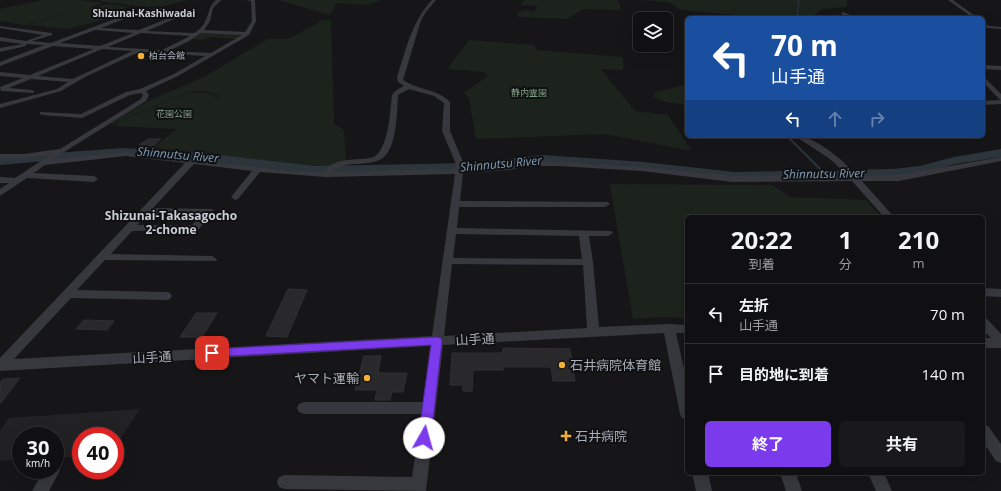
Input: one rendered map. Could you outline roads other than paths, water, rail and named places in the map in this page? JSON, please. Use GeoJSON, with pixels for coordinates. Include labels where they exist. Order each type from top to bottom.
{"type":"FeatureCollection","features":[{"type":"Feature","properties":{"kind":"street"},"geometry":{"type":"LineString","coordinates":[[162,52],[199,31],[208,20],[211,7],[219,0]]}},
{"type":"Feature","properties":{"kind":"street"},"geometry":{"type":"LineString","coordinates":[[42,113],[82,116],[128,93],[142,90],[211,55],[247,34],[254,21],[253,0],[247,0]]}},
{"type":"Feature","properties":{"kind":"street"},"geometry":{"type":"LineString","coordinates":[[285,482],[418,488],[459,168],[446,132],[445,125],[448,105],[447,102],[436,95],[409,86],[400,81],[400,77],[419,20],[424,11],[434,0]]}},
{"type":"Feature","properties":{"kind":"street"},"geometry":{"type":"LineString","coordinates":[[950,0],[973,16]]}},
{"type":"Feature","properties":{"kind":"street"},"geometry":{"type":"LineString","coordinates":[[0,89],[190,11],[156,9],[122,18],[1,63]]}},
{"type":"Feature","properties":{"kind":"street"},"geometry":{"type":"LineString","coordinates":[[842,13],[849,16]]}},
{"type":"Feature","properties":{"kind":"street"},"geometry":{"type":"LineString","coordinates":[[0,27],[50,34],[23,42]]}},
{"type":"Feature","properties":{"kind":"street"},"geometry":{"type":"LineString","coordinates":[[985,30],[1001,28]]}},
{"type":"Feature","properties":{"kind":"street"},"geometry":{"type":"LineString","coordinates":[[0,32],[10,29]]}},
{"type":"Feature","properties":{"kind":"street"},"geometry":{"type":"LineString","coordinates":[[93,29],[194,35]]}},
{"type":"Feature","properties":{"kind":"street"},"geometry":{"type":"LineString","coordinates":[[985,30],[1001,33]]}},
{"type":"Feature","properties":{"kind":"street"},"geometry":{"type":"LineString","coordinates":[[199,31],[247,34]]}},
{"type":"Feature","properties":{"kind":"street"},"geometry":{"type":"LineString","coordinates":[[0,39],[50,45],[211,55]]}},
{"type":"Feature","properties":{"kind":"street"},"geometry":{"type":"LineString","coordinates":[[0,50],[32,43]]}},
{"type":"Feature","properties":{"kind":"street"},"geometry":{"type":"LineString","coordinates":[[0,106],[59,90],[139,51]]}},
{"type":"Feature","properties":{"kind":"street"},"geometry":{"type":"LineString","coordinates":[[985,67],[1001,68]]}},
{"type":"Feature","properties":{"kind":"street"},"geometry":{"type":"LineString","coordinates":[[0,74],[75,81]]}},
{"type":"Feature","properties":{"kind":"street"},"geometry":{"type":"LineString","coordinates":[[985,82],[1001,98]]}},
{"type":"Feature","properties":{"kind":"street"},"geometry":{"type":"LineString","coordinates":[[329,171],[341,163],[374,158],[382,155],[386,148],[393,125],[395,95],[397,92],[409,86]]}},
{"type":"Feature","properties":{"kind":"street"},"geometry":{"type":"LineString","coordinates":[[0,89],[32,92]]}},
{"type":"Feature","properties":{"kind":"street"},"geometry":{"type":"LineString","coordinates":[[0,193],[45,161],[144,100],[146,95],[142,90]]}},
{"type":"Feature","properties":{"kind":"street"},"geometry":{"type":"LineString","coordinates":[[985,103],[1001,102]]}},
{"type":"Feature","properties":{"kind":"street"},"geometry":{"type":"LineString","coordinates":[[802,138],[833,157],[853,176],[887,215]]}},
{"type":"Feature","properties":{"kind":"street"},"geometry":{"type":"LineString","coordinates":[[0,156],[24,156],[60,152]]}},
{"type":"Feature","properties":{"kind":"street"},"geometry":{"type":"LineString","coordinates":[[45,161],[126,154],[258,169],[329,171],[510,168],[529,164],[558,164],[642,169],[732,179],[918,175],[1001,159]]}},
{"type":"Feature","properties":{"kind":"street"},"geometry":{"type":"LineString","coordinates":[[0,366],[192,161]]}},
{"type":"Feature","properties":{"kind":"street"},"geometry":{"type":"LineString","coordinates":[[235,197],[258,169]]}},
{"type":"Feature","properties":{"kind":"street"},"geometry":{"type":"LineString","coordinates":[[25,175],[94,179]]}},
{"type":"Feature","properties":{"kind":"street"},"geometry":{"type":"LineString","coordinates":[[0,180],[17,181]]}},
{"type":"Feature","properties":{"kind":"street"},"geometry":{"type":"LineString","coordinates":[[455,204],[605,204]]}},
{"type":"Feature","properties":{"kind":"street"},"geometry":{"type":"LineString","coordinates":[[130,228],[195,228],[208,212],[146,211]]}},
{"type":"Feature","properties":{"kind":"street"},"geometry":{"type":"LineString","coordinates":[[452,231],[608,233]]}},
{"type":"Feature","properties":{"kind":"street"},"geometry":{"type":"LineString","coordinates":[[584,233],[588,262],[593,332]]}},
{"type":"Feature","properties":{"kind":"street"},"geometry":{"type":"LineString","coordinates":[[102,257],[212,259]]}},
{"type":"Feature","properties":{"kind":"street"},"geometry":{"type":"LineString","coordinates":[[447,261],[588,262]]}},
{"type":"Feature","properties":{"kind":"street"},"geometry":{"type":"LineString","coordinates":[[985,292],[1001,293]]}},
{"type":"Feature","properties":{"kind":"street"},"geometry":{"type":"LineString","coordinates":[[67,294],[166,296]]}},
{"type":"Feature","properties":{"kind":"street"},"geometry":{"type":"LineString","coordinates":[[985,324],[1001,342]]}},
{"type":"Feature","properties":{"kind":"street"},"geometry":{"type":"LineString","coordinates":[[669,328],[685,404]]}},
{"type":"Feature","properties":{"kind":"street","name":"山手通"},"geometry":{"type":"LineString","coordinates":[[0,366],[593,332],[669,328],[685,329]]}},
{"type":"Feature","properties":{"kind":"street"},"geometry":{"type":"LineString","coordinates":[[985,343],[1001,342]]}},
{"type":"Feature","properties":{"kind":"street"},"geometry":{"type":"LineString","coordinates":[[304,408],[428,408]]}},
{"type":"Feature","properties":{"kind":"street"},"geometry":{"type":"LineString","coordinates":[[985,433],[1001,456]]}},
{"type":"Feature","properties":{"kind":"street"},"geometry":{"type":"LineString","coordinates":[[700,475],[704,491]]}},
{"type":"Feature","properties":{"kind":"street"},"geometry":{"type":"LineString","coordinates":[[789,475],[794,491]]}},
{"type":"Feature","properties":{"kind":"street"},"geometry":{"type":"LineString","coordinates":[[877,475],[884,491]]}},
{"type":"Feature","properties":{"kind":"street"},"geometry":{"type":"LineString","coordinates":[[40,491],[47,479]]}},
{"type":"Feature","properties":{"kind":"waterway"},"geometry":{"type":"LineString","coordinates":[[797,16],[799,0]]}},
{"type":"Feature","properties":{"kind":"waterway"},"geometry":{"type":"LineString","coordinates":[[789,138],[825,174]]}},
{"type":"Feature","properties":{"kind":"waterway","name":"Shinnutsu River"},"geometry":{"type":"LineString","coordinates":[[0,161],[123,151],[192,156],[315,170],[471,167],[543,159],[644,166],[734,176],[893,173],[920,170],[954,161],[1001,153]]}},
{"type":"Feature","properties":{"kind":"place","name":"柏台会館"},"geometry":{"type":"Point","coordinates":[141,56]}},
{"type":"Feature","properties":{"kind":"place","name":"石井病院体育館"},"geometry":{"type":"Point","coordinates":[562,365]}},
{"type":"Feature","properties":{"kind":"place","name":"ヤマト運輸"},"geometry":{"type":"Point","coordinates":[367,378]}},
{"type":"Feature","properties":{"kind":"place","name":"石井病院"},"geometry":{"type":"Point","coordinates":[566,436]}},
{"type":"Feature","properties":{"kind":"district","name":"Shizunai-Kashiwadai"},"geometry":{"type":"Point","coordinates":[144,13]}},
{"type":"Feature","properties":{"kind":"district","name":"Shizunai-Takasagocho 2-chome"},"geometry":{"type":"Point","coordinates":[171,223]}},
{"type":"Feature","properties":{"kind":"park label","name":"静内霊園"},"geometry":{"type":"Point","coordinates":[529,93]}},
{"type":"Feature","properties":{"kind":"park label","name":"花園公園"},"geometry":{"type":"Point","coordinates":[174,114]}}]}
